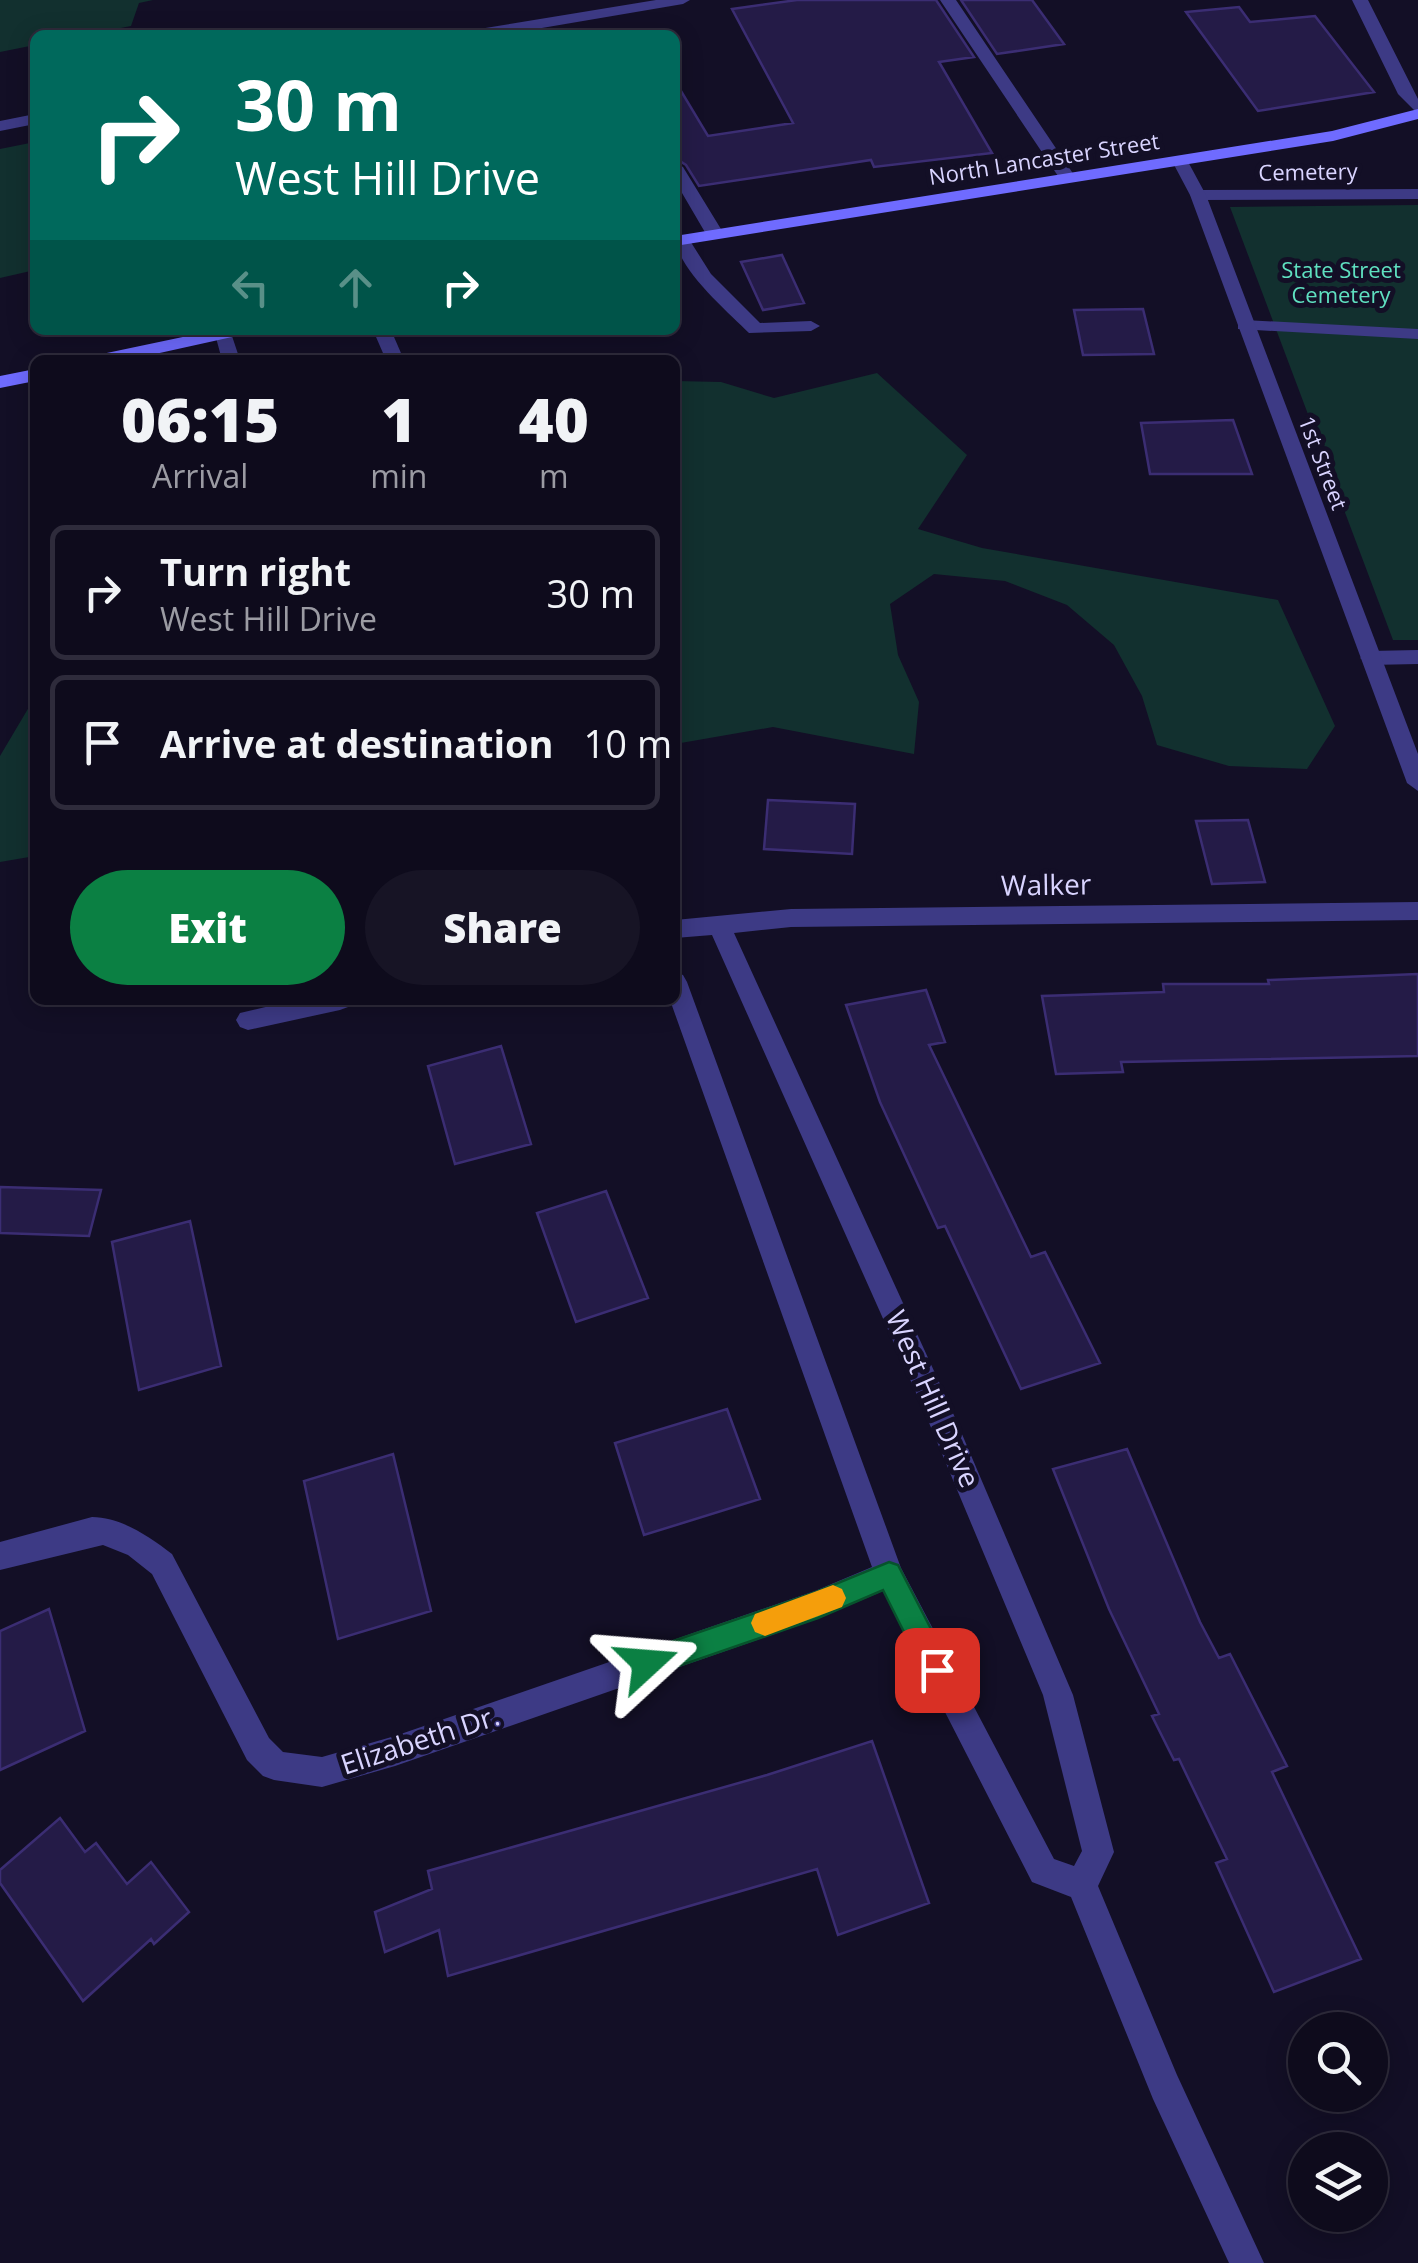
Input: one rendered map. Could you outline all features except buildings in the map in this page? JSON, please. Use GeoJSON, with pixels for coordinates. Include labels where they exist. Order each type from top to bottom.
{"type":"FeatureCollection","features":[{"type":"Feature","properties":{"kind":"main road","name":"North Lancaster Street"},"geometry":{"type":"LineString","coordinates":[[680,240],[1333,136],[1418,111]]}},
{"type":"Feature","properties":{"kind":"main road"},"geometry":{"type":"LineString","coordinates":[[125,355],[218,335]]}},
{"type":"Feature","properties":{"kind":"main road"},"geometry":{"type":"LineString","coordinates":[[0,382],[30,375]]}},
{"type":"Feature","properties":{"kind":"street"},"geometry":{"type":"LineString","coordinates":[[499,30],[683,0]]}},
{"type":"Feature","properties":{"kind":"street"},"geometry":{"type":"LineString","coordinates":[[948,0],[1068,178]]}},
{"type":"Feature","properties":{"kind":"street"},"geometry":{"type":"LineString","coordinates":[[1360,0],[1418,111]]}},
{"type":"Feature","properties":{"kind":"street"},"geometry":{"type":"LineString","coordinates":[[583,14],[593,30]]}},
{"type":"Feature","properties":{"kind":"street"},"geometry":{"type":"LineString","coordinates":[[0,126],[30,121]]}},
{"type":"Feature","properties":{"kind":"street","name":"1st Street"},"geometry":{"type":"LineString","coordinates":[[1180,161],[1198,196],[1418,783]]}},
{"type":"Feature","properties":{"kind":"street"},"geometry":{"type":"LineString","coordinates":[[680,176],[715,234]]}},
{"type":"Feature","properties":{"kind":"street","name":"Cemetery"},"geometry":{"type":"LineString","coordinates":[[1198,196],[1418,194]]}},
{"type":"Feature","properties":{"kind":"street"},"geometry":{"type":"LineString","coordinates":[[680,243],[704,277],[755,329],[811,326]]}},
{"type":"Feature","properties":{"kind":"street"},"geometry":{"type":"LineString","coordinates":[[1244,325],[1418,334]]}},
{"type":"Feature","properties":{"kind":"street"},"geometry":{"type":"LineString","coordinates":[[1370,658],[1418,657]]}},
{"type":"Feature","properties":{"kind":"street","name":"Walker"},"geometry":{"type":"LineString","coordinates":[[680,929],[790,918],[1418,911]]}},
{"type":"Feature","properties":{"kind":"street","name":"West Hill Drive"},"geometry":{"type":"LineString","coordinates":[[718,925],[936,1406],[1058,1694],[1098,1852],[1082,1885]]}},
{"type":"Feature","properties":{"kind":"street"},"geometry":{"type":"LineString","coordinates":[[680,996],[889,1574],[1042,1872],[1082,1885],[1165,2087],[1247,2263]]}},
{"type":"Feature","properties":{"kind":"street"},"geometry":{"type":"LineString","coordinates":[[248,1020],[317,1005]]}},
{"type":"Feature","properties":{"kind":"street","name":"Elizabeth Dr."},"geometry":{"type":"LineString","coordinates":[[0,1556],[92,1530],[124,1538],[152,1555],[172,1578],[258,1749],[274,1765],[322,1772],[395,1751],[818,1605],[889,1574]]}},
{"type":"Feature","properties":{"kind":"green space"},"geometry":{"type":"Polygon","coordinates":[[[0,0],[153,0],[139,3],[131,26],[111,30],[30,30],[30,46],[0,52],[0,0]]]}},
{"type":"Feature","properties":{"kind":"green space"},"geometry":{"type":"Polygon","coordinates":[[[30,143],[30,271],[0,278],[0,149],[30,143]]]}},
{"type":"Feature","properties":{"kind":"green space","name":"State Street Cemetery"},"geometry":{"type":"Polygon","coordinates":[[[1418,205],[1418,640],[1393,640],[1230,207],[1418,205]]]}},
{"type":"Feature","properties":{"kind":"green space"},"geometry":{"type":"Polygon","coordinates":[[[877,373],[967,455],[918,529],[982,548],[1278,600],[1335,726],[1307,769],[1229,766],[1157,745],[1142,696],[1114,645],[1067,605],[1005,581],[934,574],[890,604],[898,655],[919,702],[914,754],[773,727],[680,743],[680,381],[721,382],[774,398],[877,373]]]}},
{"type":"Feature","properties":{"kind":"green space"},"geometry":{"type":"Polygon","coordinates":[[[30,705],[30,857],[0,862],[0,756],[30,705]]]}},
{"type":"Feature","properties":{"kind":"slow traffic"},"geometry":{"type":"LineString","coordinates":[[765,1623],[833,1598]]}},
{"type":"Feature","properties":{"kind":"route"},"geometry":{"type":"LineString","coordinates":[[647,1663],[818,1605],[889,1574],[937,1670]]}}]}
